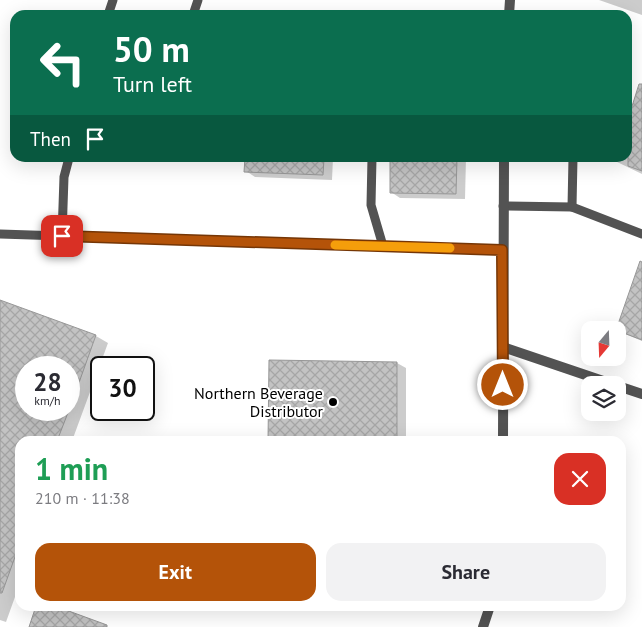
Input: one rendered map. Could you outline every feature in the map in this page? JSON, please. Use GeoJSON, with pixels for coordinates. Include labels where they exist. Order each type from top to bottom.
{"type":"FeatureCollection","features":[{"type":"Feature","properties":{"kind":"street"},"geometry":{"type":"LineString","coordinates":[[504,162],[502,250],[504,436]]}},
{"type":"Feature","properties":{"kind":"street"},"geometry":{"type":"LineString","coordinates":[[503,347],[589,376]]}},
{"type":"Feature","properties":{"kind":"street"},"geometry":{"type":"LineString","coordinates":[[626,388],[642,394]]}},
{"type":"Feature","properties":{"kind":"street"},"geometry":{"type":"LineString","coordinates":[[485,626],[489,611]]}},
{"type":"Feature","properties":{"kind":"lane"},"geometry":{"type":"LineString","coordinates":[[62,236],[64,177],[68,162]]}},
{"type":"Feature","properties":{"kind":"lane"},"geometry":{"type":"LineString","coordinates":[[372,162],[371,205],[383,246]]}},
{"type":"Feature","properties":{"kind":"lane"},"geometry":{"type":"LineString","coordinates":[[572,207],[573,162]]}},
{"type":"Feature","properties":{"kind":"lane"},"geometry":{"type":"LineString","coordinates":[[503,206],[572,207],[642,234]]}},
{"type":"Feature","properties":{"kind":"lane"},"geometry":{"type":"LineString","coordinates":[[0,234],[502,250]]}},
{"type":"Feature","properties":{"kind":"building"},"geometry":{"type":"Polygon","coordinates":[[[639,84],[642,84],[642,171],[628,166],[628,162],[632,162],[632,106],[639,84]]]}},
{"type":"Feature","properties":{"kind":"building"},"geometry":{"type":"Polygon","coordinates":[[[245,162],[324,162],[323,175],[244,172],[245,162]]]}},
{"type":"Feature","properties":{"kind":"building"},"geometry":{"type":"Polygon","coordinates":[[[390,162],[457,162],[456,194],[390,193],[390,162]]]}},
{"type":"Feature","properties":{"kind":"building"},"geometry":{"type":"Polygon","coordinates":[[[640,261],[642,262],[642,340],[626,334],[626,321],[619,321],[640,261]]]}},
{"type":"Feature","properties":{"kind":"building"},"geometry":{"type":"Polygon","coordinates":[[[0,300],[96,335],[80,380],[80,356],[15,356],[15,421],[65,421],[59,436],[15,436],[15,557],[2,593],[0,593],[0,300]]]}},
{"type":"Feature","properties":{"kind":"building","name":"Northern Beverage Distributor"},"geometry":{"type":"Polygon","coordinates":[[[269,360],[397,362],[397,436],[268,436],[269,360]]]}},
{"type":"Feature","properties":{"kind":"building"},"geometry":{"type":"Polygon","coordinates":[[[34,611],[69,611],[107,625],[107,627],[29,627],[34,611]]]}},
{"type":"Feature","properties":{"kind":"slow traffic"},"geometry":{"type":"LineString","coordinates":[[335,245],[450,248]]}},
{"type":"Feature","properties":{"kind":"place","name":"Northern Beverage Distributor"},"geometry":{"type":"Point","coordinates":[333,402]}},
{"type":"Feature","properties":{"kind":"route"},"geometry":{"type":"LineString","coordinates":[[62,236],[502,250],[503,385]]}}]}
